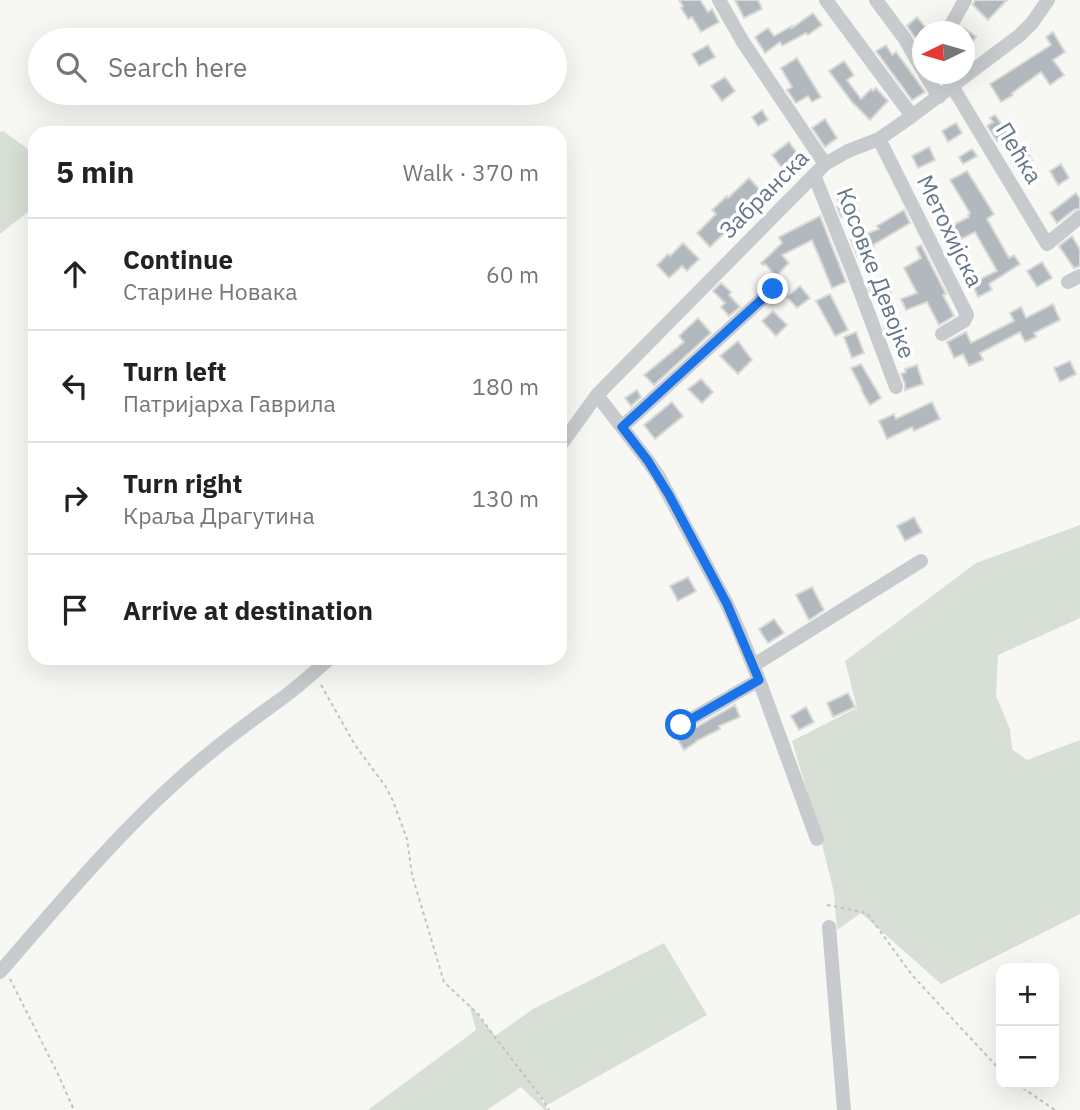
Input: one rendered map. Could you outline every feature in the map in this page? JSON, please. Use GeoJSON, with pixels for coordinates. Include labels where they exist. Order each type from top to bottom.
{"type":"FeatureCollection","features":[{"type":"Feature","properties":{"kind":"street"},"geometry":{"type":"LineString","coordinates":[[719,0],[743,42],[825,164]]}},
{"type":"Feature","properties":{"kind":"street"},"geometry":{"type":"LineString","coordinates":[[827,0],[912,116]]}},
{"type":"Feature","properties":{"kind":"street"},"geometry":{"type":"LineString","coordinates":[[876,0],[912,51]]}},
{"type":"Feature","properties":{"kind":"street"},"geometry":{"type":"LineString","coordinates":[[953,21],[965,0]]}},
{"type":"Feature","properties":{"kind":"street","name":"Забранска"},"geometry":{"type":"LineString","coordinates":[[567,436],[597,395],[825,164],[848,151],[879,139],[939,97],[1020,35],[1048,0]]}},
{"type":"Feature","properties":{"kind":"street"},"geometry":{"type":"LineString","coordinates":[[932,84],[939,97]]}},
{"type":"Feature","properties":{"kind":"street","name":"Пећка"},"geometry":{"type":"LineString","coordinates":[[952,86],[1047,244],[1080,217]]}},
{"type":"Feature","properties":{"kind":"street","name":"Метохијска"},"geometry":{"type":"LineString","coordinates":[[879,139],[967,315],[964,321],[942,334]]}},
{"type":"Feature","properties":{"kind":"street","name":"Косовке Девојке"},"geometry":{"type":"LineString","coordinates":[[814,176],[895,387]]}},
{"type":"Feature","properties":{"kind":"street"},"geometry":{"type":"LineString","coordinates":[[622,427],[773,289]]}},
{"type":"Feature","properties":{"kind":"street"},"geometry":{"type":"LineString","coordinates":[[597,395],[664,486],[727,604],[754,665],[817,839]]}},
{"type":"Feature","properties":{"kind":"street"},"geometry":{"type":"LineString","coordinates":[[754,665],[921,561]]}},
{"type":"Feature","properties":{"kind":"street"},"geometry":{"type":"LineString","coordinates":[[1,967],[136,819],[214,749],[322,665]]}},
{"type":"Feature","properties":{"kind":"street"},"geometry":{"type":"LineString","coordinates":[[681,725],[759,680]]}},
{"type":"Feature","properties":{"kind":"street"},"geometry":{"type":"LineString","coordinates":[[829,927],[844,1110]]}},
{"type":"Feature","properties":{"kind":"path"},"geometry":{"type":"LineString","coordinates":[[314,672],[355,744],[386,787],[393,802],[407,839],[412,875],[444,982],[480,1015],[550,1110]]}},
{"type":"Feature","properties":{"kind":"path"},"geometry":{"type":"LineString","coordinates":[[827,905],[867,913],[912,975],[996,1066]]}},
{"type":"Feature","properties":{"kind":"path"},"geometry":{"type":"LineString","coordinates":[[1,967],[57,1072],[74,1110]]}},
{"type":"Feature","properties":{"kind":"path"},"geometry":{"type":"LineString","coordinates":[[1024,1089],[1055,1110]]}},
{"type":"Feature","properties":{"kind":"shaded area"},"geometry":{"type":"Polygon","coordinates":[[[3,131],[28,149],[28,212],[0,234],[0,132],[3,131]]]}},
{"type":"Feature","properties":{"kind":"shaded area"},"geometry":{"type":"Polygon","coordinates":[[[1080,525],[1080,618],[998,655],[996,696],[1010,729],[1012,749],[1027,760],[1080,740],[1080,914],[941,984],[861,913],[837,930],[834,893],[792,741],[857,708],[845,661],[976,563],[1080,525]]]}},
{"type":"Feature","properties":{"kind":"shaded area"},"geometry":{"type":"Polygon","coordinates":[[[664,943],[707,1015],[547,1105],[534,1089],[548,1110],[521,1087],[487,1110],[368,1110],[476,1030],[469,1004],[495,1036],[533,1009],[664,943]]]}},
{"type":"Feature","properties":{"kind":"building"},"geometry":{"type":"Polygon","coordinates":[[[679,0],[700,0],[708,12],[712,9],[719,22],[701,32],[692,17],[688,19],[679,0]]]}},
{"type":"Feature","properties":{"kind":"building"},"geometry":{"type":"Polygon","coordinates":[[[735,0],[758,0],[762,9],[744,18],[735,0]]]}},
{"type":"Feature","properties":{"kind":"building"},"geometry":{"type":"Polygon","coordinates":[[[975,0],[1007,0],[988,20],[973,5],[975,0]]]}},
{"type":"Feature","properties":{"kind":"building"},"geometry":{"type":"Polygon","coordinates":[[[813,13],[822,25],[808,35],[806,33],[782,46],[780,42],[765,53],[755,37],[768,28],[774,36],[792,28],[813,13]]]}},
{"type":"Feature","properties":{"kind":"building"},"geometry":{"type":"Polygon","coordinates":[[[1053,32],[1065,52],[1053,60],[1064,75],[1050,85],[1041,72],[1001,102],[990,84],[1051,45],[1046,37],[1053,32]]]}},
{"type":"Feature","properties":{"kind":"building"},"geometry":{"type":"Polygon","coordinates":[[[708,45],[715,57],[699,66],[692,54],[708,45]]]}},
{"type":"Feature","properties":{"kind":"building"},"geometry":{"type":"Polygon","coordinates":[[[886,45],[892,55],[896,52],[912,74],[912,84],[919,84],[925,92],[912,100],[876,51],[886,45]]]}},
{"type":"Feature","properties":{"kind":"building"},"geometry":{"type":"Polygon","coordinates":[[[797,58],[821,97],[812,102],[808,96],[796,103],[787,90],[792,87],[781,68],[797,58]]]}},
{"type":"Feature","properties":{"kind":"building"},"geometry":{"type":"Polygon","coordinates":[[[844,61],[854,75],[847,80],[861,99],[871,89],[873,91],[876,88],[888,101],[870,120],[852,102],[829,71],[844,61]]]}},
{"type":"Feature","properties":{"kind":"building"},"geometry":{"type":"Polygon","coordinates":[[[725,77],[735,91],[722,101],[711,86],[725,77]]]}},
{"type":"Feature","properties":{"kind":"building"},"geometry":{"type":"Polygon","coordinates":[[[762,110],[768,120],[758,126],[752,117],[762,110]]]}},
{"type":"Feature","properties":{"kind":"building"},"geometry":{"type":"Polygon","coordinates":[[[995,115],[1013,140],[1017,138],[1022,147],[1024,146],[1032,160],[1018,167],[1017,164],[1014,166],[1001,138],[997,141],[987,126],[993,122],[990,118],[995,115]]]}},
{"type":"Feature","properties":{"kind":"building"},"geometry":{"type":"Polygon","coordinates":[[[825,119],[837,138],[825,147],[812,128],[825,119]]]}},
{"type":"Feature","properties":{"kind":"building"},"geometry":{"type":"Polygon","coordinates":[[[956,123],[962,133],[948,142],[942,131],[956,123]]]}},
{"type":"Feature","properties":{"kind":"building"},"geometry":{"type":"Polygon","coordinates":[[[789,142],[800,157],[783,169],[772,155],[789,142]]]}},
{"type":"Feature","properties":{"kind":"building"},"geometry":{"type":"Polygon","coordinates":[[[929,147],[935,160],[918,168],[912,156],[929,147]]]}},
{"type":"Feature","properties":{"kind":"building"},"geometry":{"type":"Polygon","coordinates":[[[972,149],[977,156],[963,164],[959,157],[972,149]]]}},
{"type":"Feature","properties":{"kind":"building"},"geometry":{"type":"Polygon","coordinates":[[[1061,164],[1069,178],[1058,185],[1050,171],[1061,164]]]}},
{"type":"Feature","properties":{"kind":"building"},"geometry":{"type":"Polygon","coordinates":[[[967,171],[994,214],[987,219],[1009,258],[1014,255],[1020,264],[989,284],[992,290],[978,297],[972,283],[997,271],[975,232],[953,243],[945,229],[969,217],[970,213],[950,180],[967,171]]]}},
{"type":"Feature","properties":{"kind":"building"},"geometry":{"type":"Polygon","coordinates":[[[749,178],[760,190],[756,194],[760,199],[710,247],[697,233],[716,214],[712,210],[749,178]]]}},
{"type":"Feature","properties":{"kind":"building"},"geometry":{"type":"Polygon","coordinates":[[[852,191],[859,210],[841,217],[836,196],[852,191]]]}},
{"type":"Feature","properties":{"kind":"building"},"geometry":{"type":"Polygon","coordinates":[[[1076,193],[1080,199],[1080,208],[1057,223],[1050,213],[1076,193]]]}},
{"type":"Feature","properties":{"kind":"building"},"geometry":{"type":"Polygon","coordinates":[[[904,210],[910,223],[873,245],[874,248],[857,256],[851,240],[879,229],[877,226],[904,210]]]}},
{"type":"Feature","properties":{"kind":"building"},"geometry":{"type":"Polygon","coordinates":[[[820,216],[846,282],[832,288],[812,240],[782,255],[789,263],[776,276],[761,263],[782,243],[779,237],[820,216]]]}},
{"type":"Feature","properties":{"kind":"building"},"geometry":{"type":"Polygon","coordinates":[[[1072,236],[1080,250],[1080,266],[1074,268],[1059,246],[1072,236]]]}},
{"type":"Feature","properties":{"kind":"building"},"geometry":{"type":"Polygon","coordinates":[[[683,243],[699,259],[687,271],[682,266],[669,278],[657,265],[683,243]]]}},
{"type":"Feature","properties":{"kind":"building"},"geometry":{"type":"Polygon","coordinates":[[[921,245],[954,316],[939,325],[927,302],[906,310],[901,299],[917,293],[904,268],[921,258],[916,248],[921,245]]]}},
{"type":"Feature","properties":{"kind":"building"},"geometry":{"type":"Polygon","coordinates":[[[1042,262],[1052,278],[1037,287],[1027,271],[1042,262]]]}},
{"type":"Feature","properties":{"kind":"building"},"geometry":{"type":"Polygon","coordinates":[[[887,279],[891,293],[873,299],[868,285],[887,279]]]}},
{"type":"Feature","properties":{"kind":"building"},"geometry":{"type":"Polygon","coordinates":[[[721,283],[731,292],[729,295],[740,307],[729,316],[721,307],[725,303],[713,291],[721,283]]]}},
{"type":"Feature","properties":{"kind":"building"},"geometry":{"type":"Polygon","coordinates":[[[800,286],[810,298],[797,308],[787,297],[800,286]]]}},
{"type":"Feature","properties":{"kind":"building"},"geometry":{"type":"Polygon","coordinates":[[[830,294],[848,330],[835,336],[816,301],[830,294]]]}},
{"type":"Feature","properties":{"kind":"building"},"geometry":{"type":"Polygon","coordinates":[[[1053,304],[1060,320],[1034,333],[1036,337],[1025,342],[1020,332],[980,353],[983,360],[969,366],[963,354],[954,358],[947,342],[966,332],[971,343],[1014,321],[1010,313],[1021,307],[1026,318],[1053,304]]]}},
{"type":"Feature","properties":{"kind":"building"},"geometry":{"type":"Polygon","coordinates":[[[773,311],[787,325],[776,336],[762,321],[773,311]]]}},
{"type":"Feature","properties":{"kind":"building"},"geometry":{"type":"Polygon","coordinates":[[[698,318],[711,333],[654,385],[644,375],[684,342],[679,336],[698,318]]]}},
{"type":"Feature","properties":{"kind":"building"},"geometry":{"type":"Polygon","coordinates":[[[894,322],[898,333],[888,337],[884,326],[894,322]]]}},
{"type":"Feature","properties":{"kind":"building"},"geometry":{"type":"Polygon","coordinates":[[[856,332],[864,353],[852,358],[844,337],[856,332]]]}},
{"type":"Feature","properties":{"kind":"building"},"geometry":{"type":"Polygon","coordinates":[[[738,341],[752,360],[738,374],[720,356],[738,341]]]}},
{"type":"Feature","properties":{"kind":"building"},"geometry":{"type":"Polygon","coordinates":[[[1070,361],[1076,374],[1060,382],[1054,368],[1070,361]]]}},
{"type":"Feature","properties":{"kind":"building"},"geometry":{"type":"Polygon","coordinates":[[[861,364],[881,398],[870,405],[851,368],[861,364]]]}},
{"type":"Feature","properties":{"kind":"building"},"geometry":{"type":"Polygon","coordinates":[[[917,365],[923,384],[905,390],[901,374],[906,372],[905,369],[917,365]]]}},
{"type":"Feature","properties":{"kind":"building"},"geometry":{"type":"Polygon","coordinates":[[[701,379],[713,392],[702,403],[688,389],[701,379]]]}},
{"type":"Feature","properties":{"kind":"building"},"geometry":{"type":"Polygon","coordinates":[[[637,390],[641,397],[631,406],[625,398],[637,390]]]}},
{"type":"Feature","properties":{"kind":"building"},"geometry":{"type":"Polygon","coordinates":[[[672,402],[683,416],[655,439],[644,425],[672,402]]]}},
{"type":"Feature","properties":{"kind":"building"},"geometry":{"type":"Polygon","coordinates":[[[932,402],[940,419],[914,431],[912,427],[887,439],[879,421],[894,414],[896,419],[932,402]]]}},
{"type":"Feature","properties":{"kind":"building"},"geometry":{"type":"Polygon","coordinates":[[[914,517],[922,532],[905,541],[897,526],[914,517]]]}},
{"type":"Feature","properties":{"kind":"building"},"geometry":{"type":"Polygon","coordinates":[[[688,577],[696,591],[678,601],[670,586],[688,577]]]}},
{"type":"Feature","properties":{"kind":"building"},"geometry":{"type":"Polygon","coordinates":[[[812,587],[824,610],[809,620],[796,595],[812,587]]]}},
{"type":"Feature","properties":{"kind":"building"},"geometry":{"type":"Polygon","coordinates":[[[774,619],[784,633],[768,643],[759,629],[774,619]]]}},
{"type":"Feature","properties":{"kind":"building"},"geometry":{"type":"Polygon","coordinates":[[[848,693],[855,707],[833,717],[827,703],[848,693]]]}},
{"type":"Feature","properties":{"kind":"building"},"geometry":{"type":"Polygon","coordinates":[[[735,705],[740,717],[719,726],[720,729],[684,750],[673,732],[680,735],[686,733],[735,705]]]}},
{"type":"Feature","properties":{"kind":"building"},"geometry":{"type":"Polygon","coordinates":[[[806,707],[814,722],[799,730],[791,716],[806,707]]]}},
{"type":"Feature","properties":{"kind":"route"},"geometry":{"type":"LineString","coordinates":[[681,725],[759,680],[727,604],[669,495],[622,427],[773,289]]}}]}
